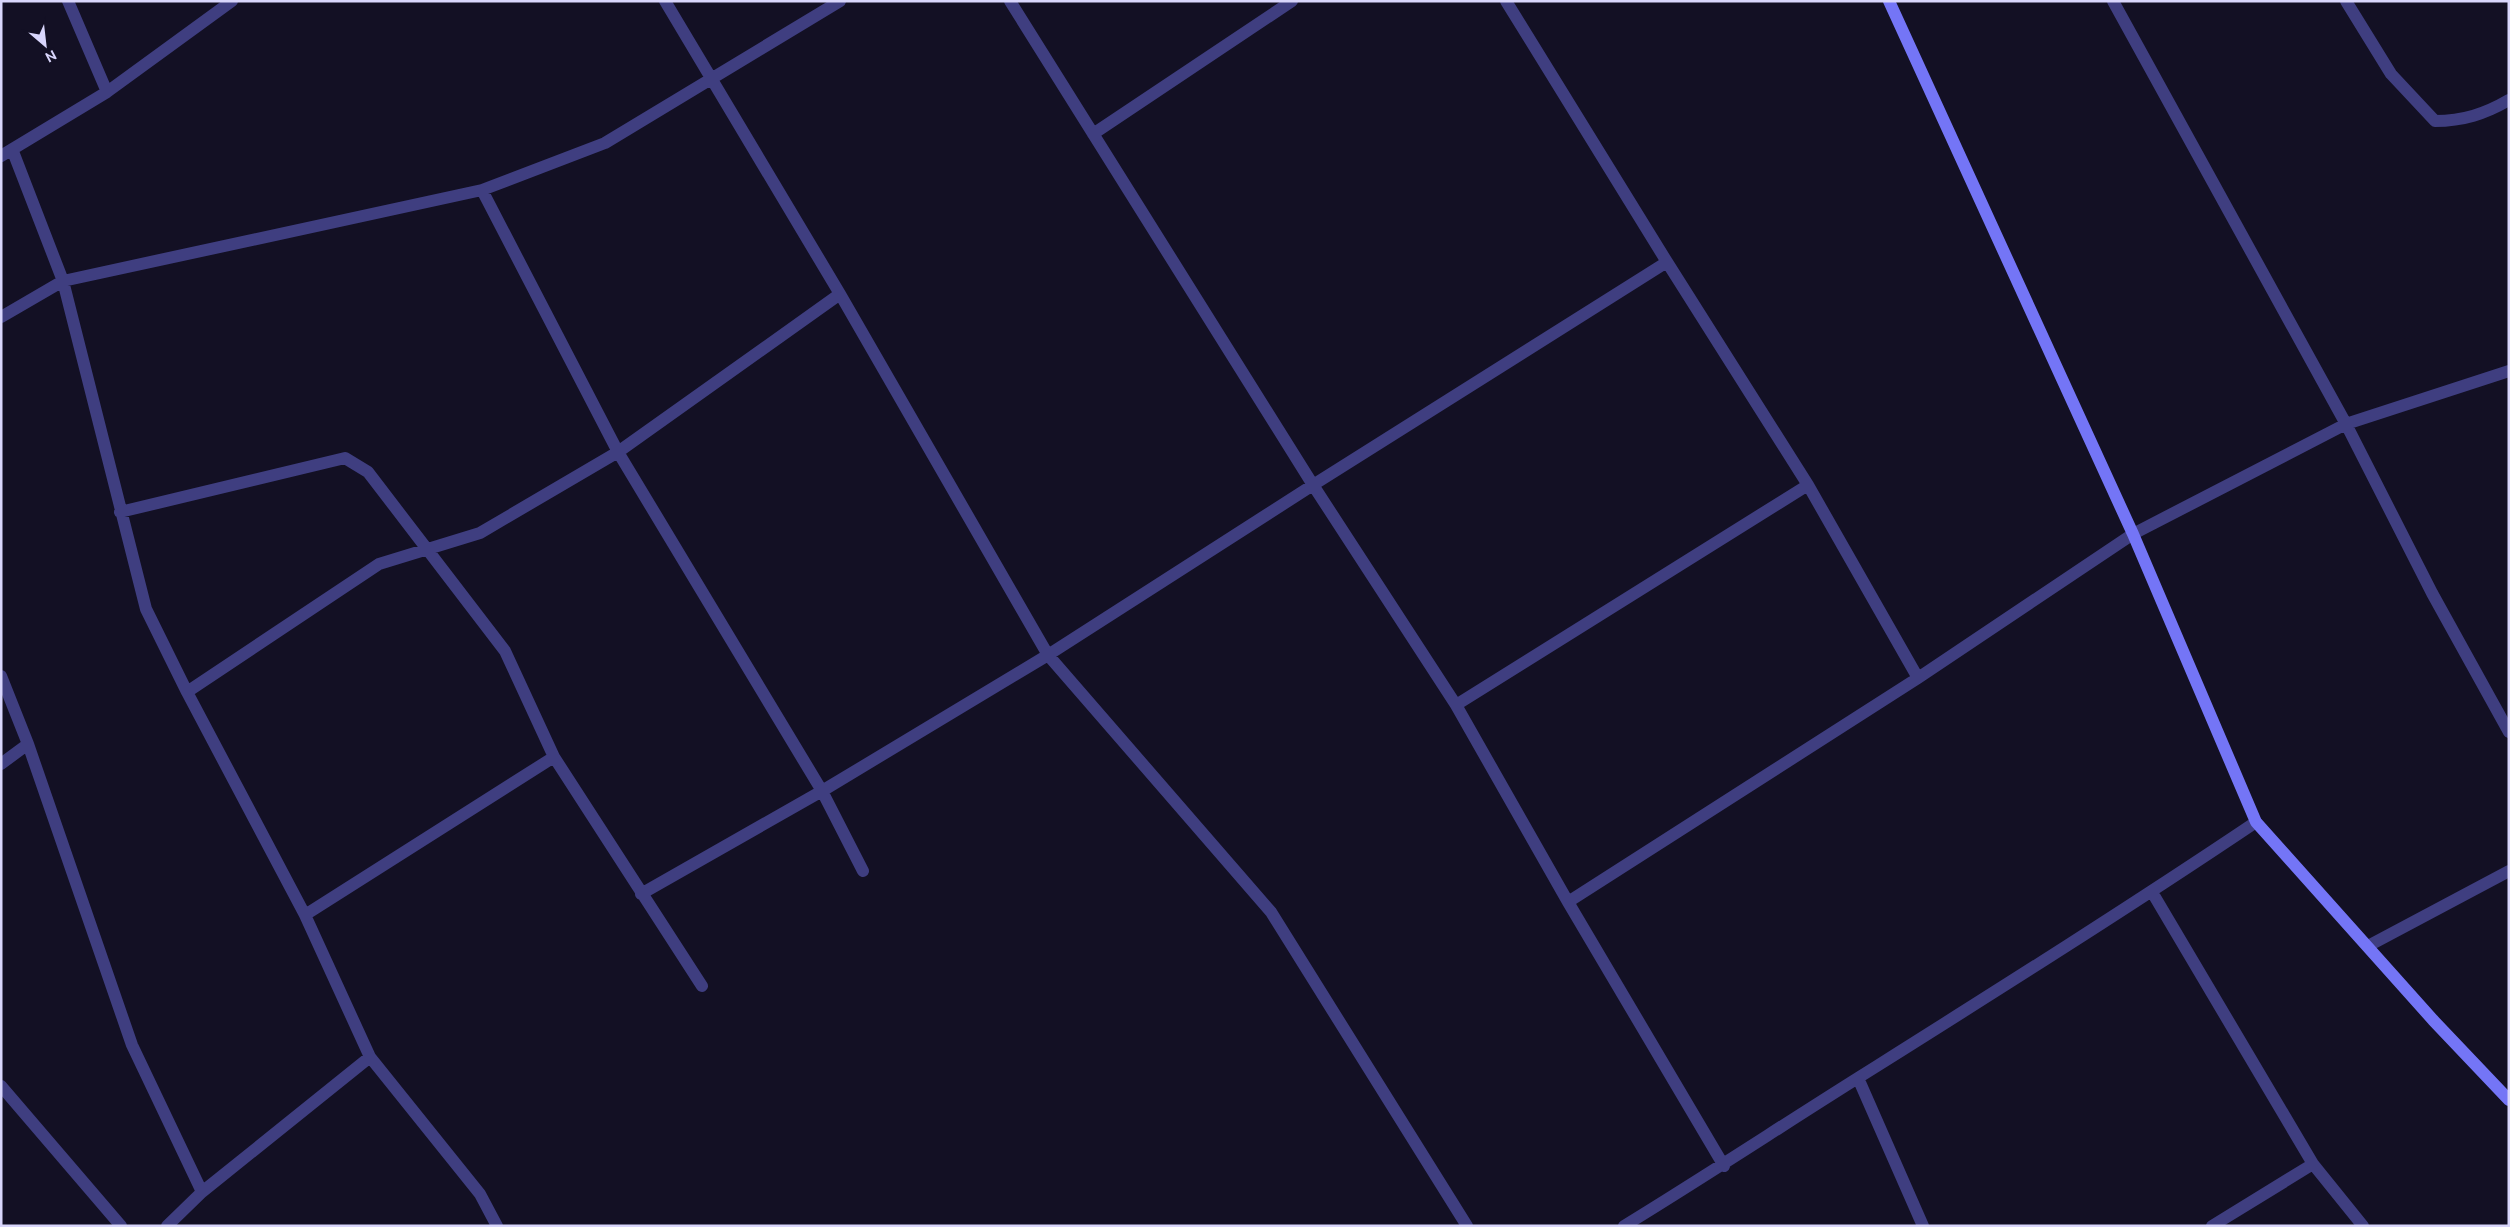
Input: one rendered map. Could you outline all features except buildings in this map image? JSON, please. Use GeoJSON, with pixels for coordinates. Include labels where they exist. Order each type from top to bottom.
{"type":"FeatureCollection","features":[{"type":"Feature","properties":{"kind":"street"},"geometry":{"type":"LineString","coordinates":[[68,1],[107,92]]}},
{"type":"Feature","properties":{"kind":"street"},"geometry":{"type":"LineString","coordinates":[[232,1],[107,92],[6,152],[62,281],[146,609],[187,692],[305,915],[370,1058],[480,1194],[498,1226]]}},
{"type":"Feature","properties":{"kind":"street"},"geometry":{"type":"LineString","coordinates":[[665,1],[840,294],[1048,655],[1271,912],[1467,1226]]}},
{"type":"Feature","properties":{"kind":"street"},"geometry":{"type":"LineString","coordinates":[[1,317],[62,281],[482,190],[605,143],[840,1]]}},
{"type":"Feature","properties":{"kind":"street"},"geometry":{"type":"LineString","coordinates":[[1010,1],[1312,485],[1456,705],[1568,902],[1724,1166]]}},
{"type":"Feature","properties":{"kind":"street"},"geometry":{"type":"LineString","coordinates":[[1093,134],[1292,1]]}},
{"type":"Feature","properties":{"kind":"street"},"geometry":{"type":"LineString","coordinates":[[1506,1],[1667,262],[1808,485],[1918,678]]}},
{"type":"Feature","properties":{"kind":"street"},"geometry":{"type":"LineString","coordinates":[[1888,1],[2133,534],[2256,822],[2433,1020],[2509,1100]]}},
{"type":"Feature","properties":{"kind":"street"},"geometry":{"type":"LineString","coordinates":[[2113,1],[2346,424],[2432,593],[2509,732]]}},
{"type":"Feature","properties":{"kind":"street"},"geometry":{"type":"LineString","coordinates":[[2346,1],[2390,74],[2435,121],[2465,118],[2490,111],[2509,100]]}},
{"type":"Feature","properties":{"kind":"street"},"geometry":{"type":"LineString","coordinates":[[482,190],[618,452],[822,792],[863,871]]}},
{"type":"Feature","properties":{"kind":"street"},"geometry":{"type":"LineString","coordinates":[[641,894],[822,792],[1048,655],[1312,485],[1667,262]]}},
{"type":"Feature","properties":{"kind":"street"},"geometry":{"type":"LineString","coordinates":[[187,692],[379,564],[480,533],[618,452],[840,294]]}},
{"type":"Feature","properties":{"kind":"street"},"geometry":{"type":"LineString","coordinates":[[1568,902],[1918,678],[2133,534],[2346,424],[2509,371]]}},
{"type":"Feature","properties":{"kind":"street"},"geometry":{"type":"LineString","coordinates":[[120,512],[345,458],[368,472],[505,651],[554,757],[702,986]]}},
{"type":"Feature","properties":{"kind":"street"},"geometry":{"type":"LineString","coordinates":[[1456,705],[1808,485]]}},
{"type":"Feature","properties":{"kind":"street"},"geometry":{"type":"LineString","coordinates":[[1,676],[28,744],[132,1045],[202,1192]]}},
{"type":"Feature","properties":{"kind":"street"},"geometry":{"type":"LineString","coordinates":[[1,764],[28,744]]}},
{"type":"Feature","properties":{"kind":"street"},"geometry":{"type":"LineString","coordinates":[[305,915],[554,757]]}},
{"type":"Feature","properties":{"kind":"street"},"geometry":{"type":"LineString","coordinates":[[1624,1226],[1724,1166],[1858,1078],[2152,892],[2256,822]]}},
{"type":"Feature","properties":{"kind":"street"},"geometry":{"type":"LineString","coordinates":[[2368,946],[2509,870]]}},
{"type":"Feature","properties":{"kind":"street"},"geometry":{"type":"LineString","coordinates":[[2152,892],[2313,1164],[2363,1226]]}},
{"type":"Feature","properties":{"kind":"street"},"geometry":{"type":"LineString","coordinates":[[167,1226],[202,1192],[370,1058]]}},
{"type":"Feature","properties":{"kind":"street"},"geometry":{"type":"LineString","coordinates":[[1858,1078],[1924,1226]]}},
{"type":"Feature","properties":{"kind":"street"},"geometry":{"type":"LineString","coordinates":[[1,1086],[121,1226]]}},
{"type":"Feature","properties":{"kind":"street"},"geometry":{"type":"LineString","coordinates":[[2212,1226],[2313,1164]]}}]}
